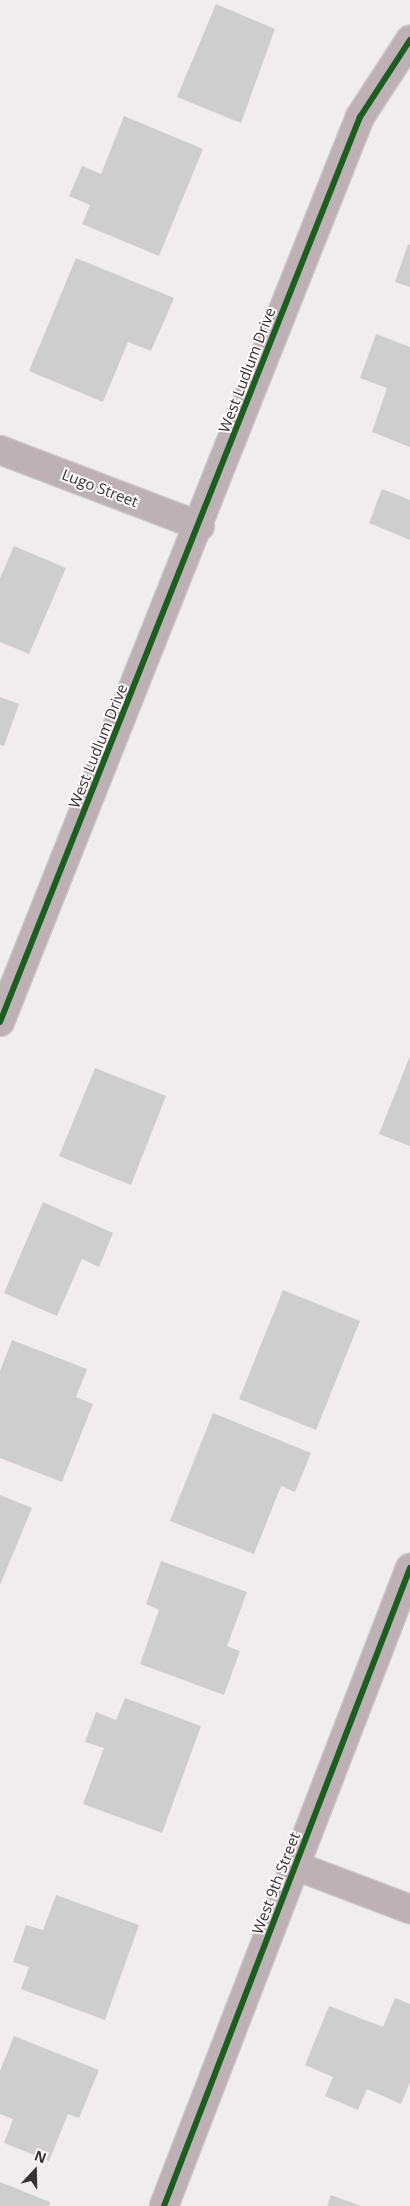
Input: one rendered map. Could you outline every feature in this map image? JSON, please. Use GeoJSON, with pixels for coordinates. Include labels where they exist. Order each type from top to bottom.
{"type":"FeatureCollection","features":[{"type":"Feature","properties":{"kind":"street","name":"West Ludlum Drive"},"geometry":{"type":"LineString","coordinates":[[0,1022],[200,526],[360,117],[410,40]]}},
{"type":"Feature","properties":{"kind":"street","name":"Lugo Street"},"geometry":{"type":"LineString","coordinates":[[0,450],[200,526]]}},
{"type":"Feature","properties":{"kind":"street","name":"West 9th Street"},"geometry":{"type":"LineString","coordinates":[[164,2206],[410,1568]]}},
{"type":"Feature","properties":{"kind":"street"},"geometry":{"type":"LineString","coordinates":[[296,1866],[410,1910]]}},
{"type":"Feature","properties":{"kind":"building"},"geometry":{"type":"Polygon","coordinates":[[[216,4],[275,29],[241,123],[177,97],[216,4]]]}},
{"type":"Feature","properties":{"kind":"building"},"geometry":{"type":"Polygon","coordinates":[[[124,116],[203,149],[159,256],[82,224],[90,205],[69,196],[82,166],[101,174],[124,116]]]}},
{"type":"Feature","properties":{"kind":"building"},"geometry":{"type":"Polygon","coordinates":[[[408,244],[410,245],[410,287],[395,282],[408,244]]]}},
{"type":"Feature","properties":{"kind":"building"},"geometry":{"type":"Polygon","coordinates":[[[76,258],[174,298],[151,351],[128,342],[103,402],[29,371],[76,258]]]}},
{"type":"Feature","properties":{"kind":"building"},"geometry":{"type":"Polygon","coordinates":[[[376,334],[410,347],[410,447],[372,432],[387,388],[360,378],[376,334]]]}},
{"type":"Feature","properties":{"kind":"building"},"geometry":{"type":"Polygon","coordinates":[[[382,489],[410,500],[410,540],[369,523],[382,489]]]}},
{"type":"Feature","properties":{"kind":"building"},"geometry":{"type":"Polygon","coordinates":[[[14,546],[66,568],[29,654],[0,642],[0,578],[14,546]]]}},
{"type":"Feature","properties":{"kind":"building"},"geometry":{"type":"Polygon","coordinates":[[[0,697],[19,704],[4,746],[0,745],[0,697]]]}},
{"type":"Feature","properties":{"kind":"building"},"geometry":{"type":"Polygon","coordinates":[[[410,1056],[410,1146],[379,1134],[410,1056]]]}},
{"type":"Feature","properties":{"kind":"building"},"geometry":{"type":"Polygon","coordinates":[[[95,1068],[166,1096],[131,1185],[59,1156],[95,1068]]]}},
{"type":"Feature","properties":{"kind":"building"},"geometry":{"type":"Polygon","coordinates":[[[43,1202],[113,1233],[99,1267],[82,1259],[57,1316],[4,1293],[43,1202]]]}},
{"type":"Feature","properties":{"kind":"building"},"geometry":{"type":"Polygon","coordinates":[[[283,1290],[360,1321],[316,1430],[239,1399],[283,1290]]]}},
{"type":"Feature","properties":{"kind":"building"},"geometry":{"type":"Polygon","coordinates":[[[12,1340],[87,1369],[76,1397],[93,1404],[62,1482],[0,1458],[0,1371],[12,1340]]]}},
{"type":"Feature","properties":{"kind":"building"},"geometry":{"type":"Polygon","coordinates":[[[213,1413],[311,1453],[295,1492],[281,1486],[254,1554],[170,1521],[213,1413]]]}},
{"type":"Feature","properties":{"kind":"building"},"geometry":{"type":"Polygon","coordinates":[[[0,1495],[32,1508],[0,1585],[0,1495]]]}},
{"type":"Feature","properties":{"kind":"building"},"geometry":{"type":"Polygon","coordinates":[[[161,1561],[247,1592],[227,1646],[240,1651],[224,1695],[140,1664],[159,1610],[146,1604],[161,1561]]]}},
{"type":"Feature","properties":{"kind":"building"},"geometry":{"type":"Polygon","coordinates":[[[125,1698],[201,1726],[162,1833],[83,1804],[104,1748],[85,1742],[96,1712],[116,1720],[125,1698]]]}},
{"type":"Feature","properties":{"kind":"building"},"geometry":{"type":"Polygon","coordinates":[[[56,1895],[139,1925],[105,2020],[21,1989],[29,1967],[13,1962],[26,1925],[43,1930],[56,1895]]]}},
{"type":"Feature","properties":{"kind":"building"},"geometry":{"type":"Polygon","coordinates":[[[395,1998],[410,2004],[410,2082],[401,2104],[367,2089],[358,2110],[325,2096],[333,2077],[305,2065],[329,2006],[383,2027],[395,1998]]]}},
{"type":"Feature","properties":{"kind":"building"},"geometry":{"type":"Polygon","coordinates":[[[14,2036],[99,2070],[79,2118],[68,2114],[49,2161],[4,2143],[13,2119],[0,2114],[0,2071],[14,2036]]]}},
{"type":"Feature","properties":{"kind":"building"},"geometry":{"type":"Polygon","coordinates":[[[0,2182],[50,2202],[49,2206],[0,2206],[0,2182]]]}},
{"type":"Feature","properties":{"kind":"building"},"geometry":{"type":"Polygon","coordinates":[[[331,2195],[361,2206],[327,2206],[331,2195]]]}},
{"type":"Feature","properties":{"kind":"cycle path"},"geometry":{"type":"LineString","coordinates":[[0,1022],[360,117],[410,40]]}},
{"type":"Feature","properties":{"kind":"cycle path"},"geometry":{"type":"LineString","coordinates":[[164,2206],[410,1568]]}}]}
